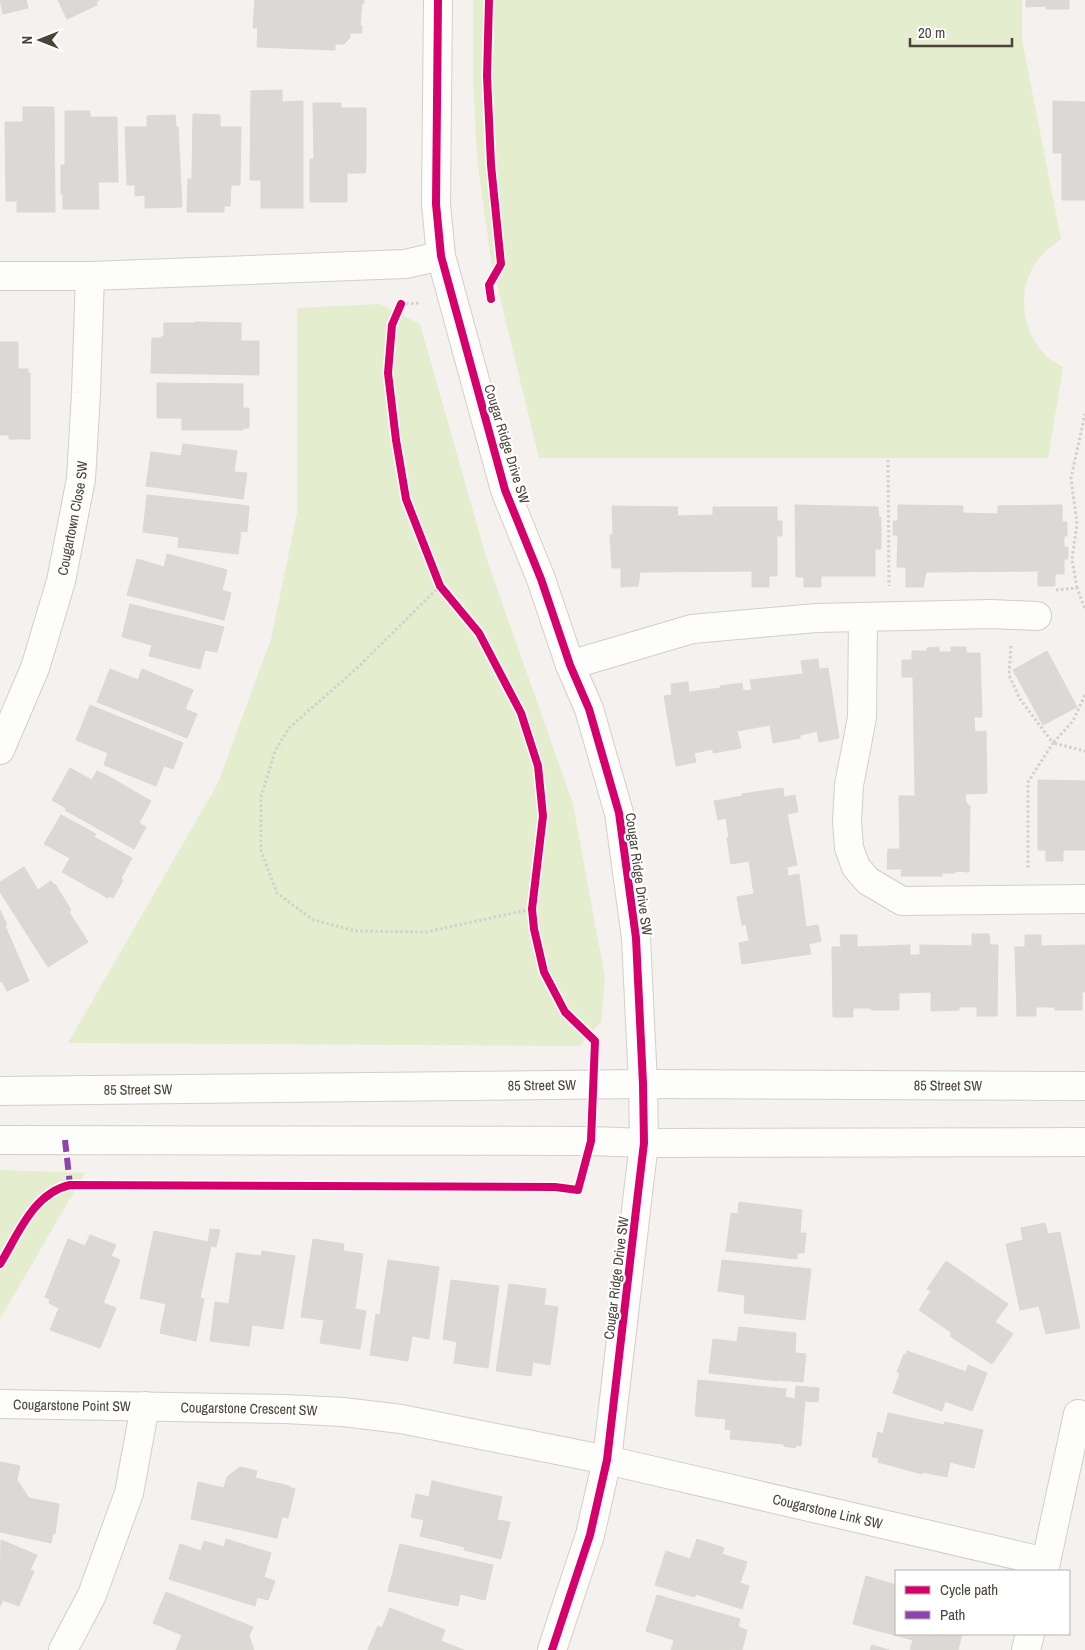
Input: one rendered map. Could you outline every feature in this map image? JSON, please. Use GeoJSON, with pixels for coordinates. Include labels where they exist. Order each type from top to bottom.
{"type":"FeatureCollection","features":[{"type":"Feature","properties":{"kind":"street","name":"Cougar Ridge Drive SW"},"geometry":{"type":"LineString","coordinates":[[438,0],[436,204],[441,256],[505,490],[541,579],[570,665],[589,709],[619,813],[636,938],[644,1143],[607,1460],[590,1535],[552,1650]]}},
{"type":"Feature","properties":{"kind":"street"},"geometry":{"type":"LineString","coordinates":[[0,276],[90,276],[405,264],[441,256]]}},
{"type":"Feature","properties":{"kind":"street","name":"Cougartown Close SW"},"geometry":{"type":"LineString","coordinates":[[0,750],[36,668],[63,572],[81,479],[90,276]]}},
{"type":"Feature","properties":{"kind":"street"},"geometry":{"type":"LineString","coordinates":[[570,665],[692,629],[816,618],[991,614],[1025,616]]}},
{"type":"Feature","properties":{"kind":"street"},"geometry":{"type":"LineString","coordinates":[[876,617],[862,718],[850,785],[847,821],[850,848],[856,867],[868,881],[902,901],[1085,899]]}},
{"type":"Feature","properties":{"kind":"street","name":"85 Street SW"},"geometry":{"type":"LineString","coordinates":[[0,1092],[643,1084],[1085,1086]]}},
{"type":"Feature","properties":{"kind":"street"},"geometry":{"type":"LineString","coordinates":[[0,1140],[592,1141],[644,1143],[1085,1142]]}},
{"type":"Feature","properties":{"kind":"street","name":"Cougarstone Point SW"},"geometry":{"type":"LineString","coordinates":[[0,1404],[145,1406]]}},
{"type":"Feature","properties":{"kind":"street"},"geometry":{"type":"LineString","coordinates":[[63,1650],[92,1595],[129,1493],[145,1406]]}},
{"type":"Feature","properties":{"kind":"street","name":"Cougarstone Crescent SW"},"geometry":{"type":"LineString","coordinates":[[145,1406],[284,1409],[352,1413],[401,1419],[607,1460]]}},
{"type":"Feature","properties":{"kind":"street"},"geometry":{"type":"LineString","coordinates":[[1045,1566],[1078,1414]]}},
{"type":"Feature","properties":{"kind":"street","name":"Cougarstone Link SW"},"geometry":{"type":"LineString","coordinates":[[607,1460],[1045,1566]]}},
{"type":"Feature","properties":{"kind":"street"},"geometry":{"type":"LineString","coordinates":[[1026,1650],[1030,1635]]}},
{"type":"Feature","properties":{"kind":"path"},"geometry":{"type":"LineString","coordinates":[[1077,588],[1072,559],[1077,524],[1072,478],[1085,414]]}},
{"type":"Feature","properties":{"kind":"path"},"geometry":{"type":"LineString","coordinates":[[876,617],[888,460]]}},
{"type":"Feature","properties":{"kind":"path"},"geometry":{"type":"LineString","coordinates":[[436,578],[446,593]]}},
{"type":"Feature","properties":{"kind":"path"},"geometry":{"type":"LineString","coordinates":[[440,586],[355,670],[289,728],[275,751],[261,797],[261,851],[277,893],[314,920],[356,931],[426,932],[532,905],[533,919]]}},
{"type":"Feature","properties":{"kind":"path"},"geometry":{"type":"LineString","coordinates":[[1025,616],[1009,675],[1020,699],[1053,743],[1085,751]]}},
{"type":"Feature","properties":{"kind":"path"},"geometry":{"type":"LineString","coordinates":[[1028,900],[1028,782],[1053,743],[1073,721],[1085,695]]}},
{"type":"Feature","properties":{"kind":"green space"},"geometry":{"type":"Polygon","coordinates":[[[473,0],[1022,0],[1022,40],[1061,239],[1042,255],[1033,267],[1028,278],[1024,302],[1028,325],[1038,347],[1052,361],[1063,367],[1048,458],[539,458],[491,261],[477,158],[473,78],[473,0]]]}},
{"type":"Feature","properties":{"kind":"green space"},"geometry":{"type":"Polygon","coordinates":[[[380,304],[420,324],[487,560],[573,804],[605,978],[601,1022],[579,1046],[68,1043],[218,783],[271,639],[297,513],[297,308],[380,304]]]}},
{"type":"Feature","properties":{"kind":"green space"},"geometry":{"type":"Polygon","coordinates":[[[0,1170],[85,1173],[0,1319],[0,1170]]]}},
{"type":"Feature","properties":{"kind":"building"},"geometry":{"type":"Polygon","coordinates":[[[0,0],[26,0],[28,8],[3,14],[0,0]]]}},
{"type":"Feature","properties":{"kind":"building"},"geometry":{"type":"Polygon","coordinates":[[[58,0],[99,0],[96,2],[97,5],[67,19],[58,0]]]}},
{"type":"Feature","properties":{"kind":"building"},"geometry":{"type":"Polygon","coordinates":[[[255,0],[364,0],[364,3],[362,3],[360,26],[362,26],[362,33],[350,33],[350,38],[344,44],[335,44],[335,50],[257,47],[258,28],[253,28],[255,0]]]}},
{"type":"Feature","properties":{"kind":"building"},"geometry":{"type":"Polygon","coordinates":[[[1026,0],[1069,0],[1069,9],[1046,9],[1046,6],[1026,7],[1026,0]]]}},
{"type":"Feature","properties":{"kind":"building"},"geometry":{"type":"Polygon","coordinates":[[[282,90],[282,102],[303,101],[303,208],[261,208],[261,180],[250,180],[251,91],[282,90]]]}},
{"type":"Feature","properties":{"kind":"building"},"geometry":{"type":"Polygon","coordinates":[[[1053,101],[1085,102],[1085,200],[1062,200],[1062,153],[1053,153],[1053,101]]]}},
{"type":"Feature","properties":{"kind":"building"},"geometry":{"type":"Polygon","coordinates":[[[313,103],[341,103],[341,108],[366,108],[365,173],[347,173],[347,202],[310,202],[310,159],[314,159],[313,103]]]}},
{"type":"Feature","properties":{"kind":"building"},"geometry":{"type":"Polygon","coordinates":[[[23,107],[54,107],[55,212],[17,212],[17,201],[6,201],[5,122],[23,122],[23,107]]]}},
{"type":"Feature","properties":{"kind":"building"},"geometry":{"type":"Polygon","coordinates":[[[65,111],[90,111],[90,117],[117,117],[118,182],[98,182],[99,209],[63,209],[61,165],[65,165],[65,111]]]}},
{"type":"Feature","properties":{"kind":"building"},"geometry":{"type":"Polygon","coordinates":[[[193,114],[220,115],[220,127],[241,127],[240,185],[231,185],[230,206],[224,206],[224,212],[187,212],[188,179],[192,179],[193,114]]]}},
{"type":"Feature","properties":{"kind":"building"},"geometry":{"type":"Polygon","coordinates":[[[175,115],[176,127],[178,127],[182,207],[145,208],[145,195],[135,196],[135,185],[127,185],[125,127],[147,127],[147,116],[175,115]]]}},
{"type":"Feature","properties":{"kind":"building"},"geometry":{"type":"Polygon","coordinates":[[[164,323],[241,323],[241,341],[259,341],[259,375],[151,373],[152,338],[162,338],[164,336],[164,323]]]}},
{"type":"Feature","properties":{"kind":"building"},"geometry":{"type":"Polygon","coordinates":[[[0,342],[18,342],[18,369],[28,369],[28,373],[30,373],[30,439],[9,439],[9,435],[0,435],[0,342]]]}},
{"type":"Feature","properties":{"kind":"building"},"geometry":{"type":"Polygon","coordinates":[[[157,383],[243,384],[243,408],[249,408],[249,428],[243,428],[243,430],[182,430],[182,418],[157,418],[157,383]]]}},
{"type":"Feature","properties":{"kind":"building"},"geometry":{"type":"Polygon","coordinates":[[[183,444],[237,451],[234,472],[247,473],[243,499],[146,486],[151,452],[181,456],[183,444]]]}},
{"type":"Feature","properties":{"kind":"building"},"geometry":{"type":"Polygon","coordinates":[[[147,495],[249,506],[247,532],[241,531],[238,554],[178,547],[179,537],[143,532],[147,495]]]}},
{"type":"Feature","properties":{"kind":"building"},"geometry":{"type":"Polygon","coordinates":[[[795,505],[878,507],[879,518],[881,517],[881,549],[875,549],[875,576],[821,576],[821,587],[804,587],[804,577],[796,577],[795,505]]]}},
{"type":"Feature","properties":{"kind":"building"},"geometry":{"type":"Polygon","coordinates":[[[898,505],[963,506],[963,513],[998,514],[998,506],[1062,505],[1062,522],[1067,522],[1067,536],[1064,536],[1064,547],[1068,547],[1068,559],[1064,559],[1064,574],[1055,574],[1055,586],[1038,586],[1038,571],[926,572],[923,587],[906,587],[906,567],[897,567],[898,535],[893,535],[893,521],[898,521],[898,505]]]}},
{"type":"Feature","properties":{"kind":"building"},"geometry":{"type":"Polygon","coordinates":[[[612,506],[678,507],[677,516],[713,515],[713,507],[777,507],[777,521],[782,521],[782,536],[777,536],[777,576],[769,576],[769,587],[752,587],[752,571],[640,572],[638,586],[621,587],[621,568],[612,568],[610,535],[613,534],[612,506]]]}},
{"type":"Feature","properties":{"kind":"building"},"geometry":{"type":"Polygon","coordinates":[[[167,554],[227,570],[222,590],[231,593],[224,620],[127,595],[137,559],[164,567],[167,554]]]}},
{"type":"Feature","properties":{"kind":"building"},"geometry":{"type":"Polygon","coordinates":[[[130,604],[224,627],[217,652],[205,650],[200,669],[149,656],[152,645],[122,637],[130,604]]]}},
{"type":"Feature","properties":{"kind":"building"},"geometry":{"type":"Polygon","coordinates":[[[939,647],[939,652],[951,652],[951,647],[966,647],[966,653],[980,653],[982,717],[974,717],[975,732],[986,731],[987,793],[965,794],[966,803],[970,806],[969,872],[955,871],[955,873],[942,873],[942,876],[901,876],[902,869],[887,869],[888,849],[900,849],[899,796],[915,796],[913,677],[902,677],[902,660],[912,660],[912,651],[927,651],[927,648],[939,647]]]}},
{"type":"Feature","properties":{"kind":"building"},"geometry":{"type":"Polygon","coordinates":[[[1047,651],[1077,707],[1043,725],[1013,670],[1047,651]]]}},
{"type":"Feature","properties":{"kind":"building"},"geometry":{"type":"Polygon","coordinates":[[[818,659],[819,669],[828,668],[839,738],[819,742],[817,731],[800,735],[800,738],[773,743],[770,725],[737,731],[741,748],[713,753],[713,749],[694,753],[696,762],[676,766],[664,696],[672,695],[671,684],[688,682],[689,692],[742,683],[743,691],[752,690],[750,680],[803,674],[801,661],[818,659]]]}},
{"type":"Feature","properties":{"kind":"building"},"geometry":{"type":"Polygon","coordinates":[[[110,669],[138,680],[142,669],[193,690],[185,709],[197,714],[187,738],[97,702],[110,669]]]}},
{"type":"Feature","properties":{"kind":"building"},"geometry":{"type":"Polygon","coordinates":[[[90,705],[183,743],[173,769],[164,766],[156,786],[104,765],[108,753],[76,740],[90,705]]]}},
{"type":"Feature","properties":{"kind":"building"},"geometry":{"type":"Polygon","coordinates":[[[70,768],[92,780],[97,771],[151,801],[139,823],[146,827],[134,849],[65,810],[66,808],[52,800],[70,768]]]}},
{"type":"Feature","properties":{"kind":"building"},"geometry":{"type":"Polygon","coordinates":[[[1038,780],[1085,781],[1085,850],[1063,850],[1063,861],[1046,861],[1046,850],[1038,850],[1038,780]]]}},
{"type":"Feature","properties":{"kind":"building"},"geometry":{"type":"Polygon","coordinates":[[[783,788],[784,797],[795,795],[798,812],[787,814],[797,865],[787,867],[788,876],[799,874],[806,927],[818,925],[821,941],[809,944],[811,954],[742,964],[739,943],[749,941],[746,924],[742,925],[737,897],[754,894],[749,861],[731,864],[726,818],[718,820],[714,801],[743,796],[742,794],[783,788]]]}},
{"type":"Feature","properties":{"kind":"building"},"geometry":{"type":"Polygon","coordinates":[[[61,815],[96,834],[94,837],[132,858],[113,898],[109,896],[108,898],[62,872],[70,858],[44,844],[61,815]]]}},
{"type":"Feature","properties":{"kind":"building"},"geometry":{"type":"Polygon","coordinates":[[[24,867],[38,890],[51,881],[55,884],[71,910],[69,912],[88,942],[48,967],[0,892],[0,882],[24,867]]]}},
{"type":"Feature","properties":{"kind":"building"},"geometry":{"type":"Polygon","coordinates":[[[0,910],[29,981],[7,991],[2,981],[0,982],[0,910]]]}},
{"type":"Feature","properties":{"kind":"building"},"geometry":{"type":"Polygon","coordinates":[[[972,934],[989,934],[990,945],[998,945],[997,1016],[977,1016],[977,1007],[959,1007],[959,1010],[931,1011],[931,992],[899,993],[899,1010],[853,1008],[853,1017],[833,1017],[832,947],[841,947],[840,935],[857,935],[857,947],[910,945],[910,955],[920,955],[920,945],[972,946],[972,934]]]}},
{"type":"Feature","properties":{"kind":"building"},"geometry":{"type":"Polygon","coordinates":[[[1025,935],[1041,935],[1041,946],[1085,945],[1085,992],[1082,992],[1082,1010],[1055,1010],[1055,1007],[1036,1007],[1036,1016],[1017,1016],[1015,947],[1025,947],[1025,935]]]}},
{"type":"Feature","properties":{"kind":"building"},"geometry":{"type":"Polygon","coordinates":[[[739,1202],[802,1210],[800,1233],[806,1233],[804,1253],[797,1253],[797,1259],[726,1251],[731,1213],[738,1214],[739,1202]]]}},
{"type":"Feature","properties":{"kind":"building"},"geometry":{"type":"Polygon","coordinates":[[[1045,1223],[1048,1234],[1060,1232],[1080,1328],[1046,1334],[1039,1306],[1020,1310],[1006,1244],[1023,1240],[1021,1228],[1045,1223]]]}},
{"type":"Feature","properties":{"kind":"building"},"geometry":{"type":"Polygon","coordinates":[[[210,1229],[220,1230],[216,1247],[211,1246],[200,1298],[204,1299],[196,1341],[160,1333],[166,1304],[140,1298],[154,1231],[208,1242],[210,1229]]]}},
{"type":"Feature","properties":{"kind":"building"},"geometry":{"type":"Polygon","coordinates":[[[90,1235],[116,1245],[111,1256],[120,1260],[103,1303],[116,1308],[100,1348],[50,1330],[59,1308],[49,1303],[50,1299],[45,1297],[68,1239],[85,1246],[90,1235]]]}},
{"type":"Feature","properties":{"kind":"building"},"geometry":{"type":"Polygon","coordinates":[[[313,1239],[344,1244],[343,1251],[363,1254],[355,1309],[366,1311],[360,1349],[320,1343],[324,1320],[301,1317],[313,1239]]]}},
{"type":"Feature","properties":{"kind":"building"},"geometry":{"type":"Polygon","coordinates":[[[262,1251],[295,1256],[283,1329],[252,1325],[249,1346],[210,1341],[215,1302],[229,1304],[236,1253],[261,1256],[262,1251]]]}},
{"type":"Feature","properties":{"kind":"building"},"geometry":{"type":"Polygon","coordinates":[[[388,1260],[439,1267],[429,1339],[412,1336],[408,1361],[370,1355],[376,1314],[380,1315],[388,1260]]]}},
{"type":"Feature","properties":{"kind":"building"},"geometry":{"type":"Polygon","coordinates":[[[722,1260],[811,1269],[805,1320],[744,1313],[745,1295],[718,1291],[722,1260]]]}},
{"type":"Feature","properties":{"kind":"building"},"geometry":{"type":"Polygon","coordinates":[[[946,1261],[1008,1304],[995,1322],[1013,1334],[992,1364],[950,1336],[952,1333],[919,1310],[931,1291],[927,1289],[946,1261]]]}},
{"type":"Feature","properties":{"kind":"building"},"geometry":{"type":"Polygon","coordinates":[[[451,1280],[499,1286],[488,1368],[454,1363],[457,1342],[443,1339],[451,1280]]]}},
{"type":"Feature","properties":{"kind":"building"},"geometry":{"type":"Polygon","coordinates":[[[509,1284],[546,1289],[544,1305],[558,1307],[550,1365],[533,1362],[531,1376],[496,1371],[509,1284]]]}},
{"type":"Feature","properties":{"kind":"building"},"geometry":{"type":"Polygon","coordinates":[[[739,1327],[796,1333],[795,1353],[806,1354],[803,1382],[709,1373],[713,1339],[737,1342],[739,1327]]]}},
{"type":"Feature","properties":{"kind":"building"},"geometry":{"type":"Polygon","coordinates":[[[907,1351],[966,1372],[968,1365],[987,1373],[972,1411],[945,1401],[942,1411],[893,1393],[900,1373],[897,1372],[907,1351]]]}},
{"type":"Feature","properties":{"kind":"building"},"geometry":{"type":"Polygon","coordinates":[[[698,1380],[786,1389],[785,1397],[795,1399],[796,1386],[819,1388],[818,1402],[805,1401],[801,1446],[796,1445],[795,1448],[784,1446],[784,1444],[730,1439],[731,1430],[725,1429],[726,1419],[695,1416],[698,1380]]]}},
{"type":"Feature","properties":{"kind":"building"},"geometry":{"type":"Polygon","coordinates":[[[888,1413],[944,1425],[945,1422],[983,1430],[974,1468],[950,1462],[947,1477],[922,1472],[922,1474],[878,1462],[879,1458],[872,1457],[878,1432],[883,1434],[888,1413]]]}},
{"type":"Feature","properties":{"kind":"building"},"geometry":{"type":"Polygon","coordinates":[[[0,1462],[20,1466],[17,1480],[29,1498],[59,1504],[55,1534],[53,1533],[51,1543],[0,1532],[0,1462]]]}},
{"type":"Feature","properties":{"kind":"building"},"geometry":{"type":"Polygon","coordinates":[[[240,1467],[257,1471],[255,1478],[295,1489],[288,1518],[282,1517],[277,1538],[191,1519],[198,1482],[224,1488],[227,1477],[240,1467]]]}},
{"type":"Feature","properties":{"kind":"building"},"geometry":{"type":"Polygon","coordinates":[[[432,1481],[502,1497],[497,1520],[510,1522],[501,1559],[464,1550],[465,1547],[420,1536],[424,1520],[411,1517],[416,1494],[429,1497],[432,1481]]]}},
{"type":"Feature","properties":{"kind":"building"},"geometry":{"type":"Polygon","coordinates":[[[226,1539],[271,1553],[264,1577],[275,1581],[268,1600],[257,1597],[255,1606],[169,1579],[180,1544],[201,1551],[204,1541],[224,1547],[226,1539]]]}},
{"type":"Feature","properties":{"kind":"building"},"geometry":{"type":"Polygon","coordinates":[[[697,1539],[724,1548],[722,1554],[747,1562],[740,1583],[749,1586],[742,1609],[696,1594],[694,1597],[655,1585],[666,1551],[690,1559],[697,1539]]]}},
{"type":"Feature","properties":{"kind":"building"},"geometry":{"type":"Polygon","coordinates":[[[1,1540],[37,1555],[30,1570],[34,1571],[19,1606],[3,1600],[0,1606],[1,1540]]]}},
{"type":"Feature","properties":{"kind":"building"},"geometry":{"type":"Polygon","coordinates":[[[400,1544],[493,1565],[485,1600],[460,1594],[458,1606],[388,1591],[400,1544]]]}},
{"type":"Feature","properties":{"kind":"building"},"geometry":{"type":"Polygon","coordinates":[[[866,1576],[895,1585],[895,1635],[962,1635],[958,1650],[914,1650],[910,1649],[913,1640],[853,1624],[866,1576]]]}},
{"type":"Feature","properties":{"kind":"building"},"geometry":{"type":"Polygon","coordinates":[[[166,1592],[253,1627],[249,1636],[254,1650],[176,1650],[182,1635],[153,1623],[166,1592]]]}},
{"type":"Feature","properties":{"kind":"building"},"geometry":{"type":"Polygon","coordinates":[[[657,1595],[740,1619],[738,1627],[747,1630],[742,1650],[671,1650],[674,1640],[646,1631],[657,1595]]]}},
{"type":"Feature","properties":{"kind":"building"},"geometry":{"type":"Polygon","coordinates":[[[390,1608],[445,1630],[441,1641],[464,1650],[368,1649],[378,1626],[382,1628],[390,1608]]]}},
{"type":"Feature","properties":{"kind":"building"},"geometry":{"type":"Polygon","coordinates":[[[872,1645],[889,1650],[870,1650],[872,1645]]]}},
{"type":"Feature","properties":{"kind":"marked path"},"geometry":{"type":"LineString","coordinates":[[65,1140],[70,1185]]}},
{"type":"Feature","properties":{"kind":"cycle path"},"geometry":{"type":"LineString","coordinates":[[438,0],[436,204],[441,256],[505,490],[541,579],[570,665],[589,709],[619,813],[636,938],[644,1143],[607,1460],[590,1535],[552,1650]]}},
{"type":"Feature","properties":{"kind":"cycle path"},"geometry":{"type":"LineString","coordinates":[[489,0],[487,76],[491,165],[501,264],[489,285],[491,299]]}},
{"type":"Feature","properties":{"kind":"cycle path"},"geometry":{"type":"LineString","coordinates":[[0,1264],[20,1228],[36,1206],[57,1190],[70,1185],[555,1187],[578,1190],[591,1141],[595,1041],[565,1012],[544,972],[534,929],[532,909],[543,816],[538,766],[521,713],[479,633],[440,586],[406,499],[396,440],[388,373],[392,325],[401,304]]}}]}
